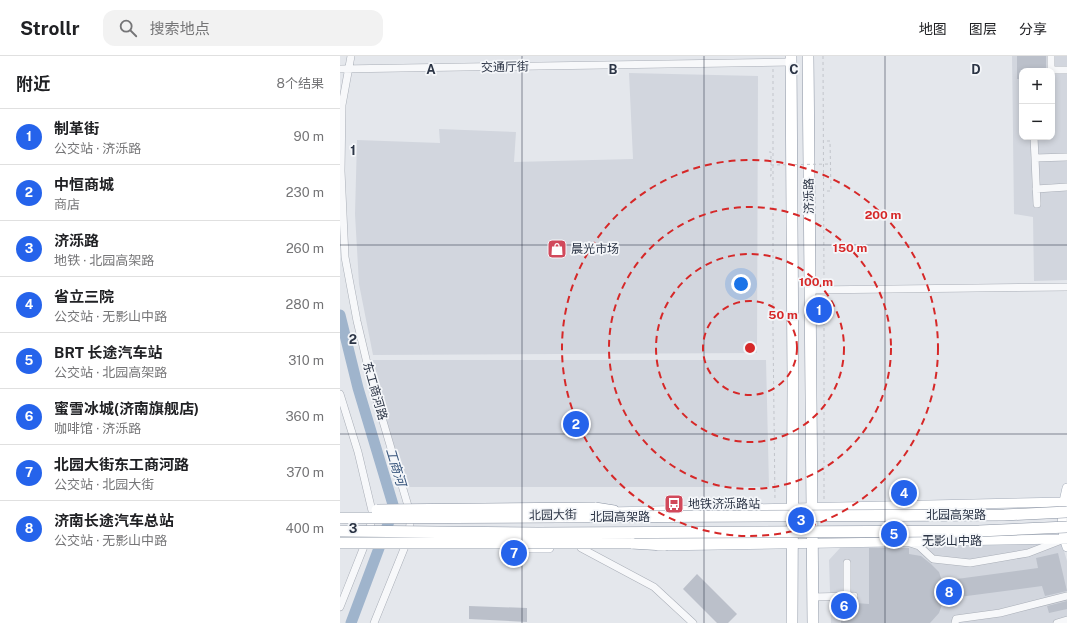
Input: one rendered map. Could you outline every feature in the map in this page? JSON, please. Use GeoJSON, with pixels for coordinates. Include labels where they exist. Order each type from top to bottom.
{"type":"FeatureCollection","features":[{"type":"Feature","properties":{"kind":"highway","name":"济泺路"},"geometry":{"type":"LineString","coordinates":[[808,56],[810,290],[818,507],[812,542],[813,623]]}},
{"type":"Feature","properties":{"kind":"highway","name":"济泺路"},"geometry":{"type":"LineString","coordinates":[[791,59],[793,383],[791,508],[792,623]]}},
{"type":"Feature","properties":{"kind":"highway","name":"北园高架路"},"geometry":{"type":"LineString","coordinates":[[340,516],[1004,515],[1066,506]]}},
{"type":"Feature","properties":{"kind":"highway"},"geometry":{"type":"LineString","coordinates":[[340,511],[595,508],[614,511]]}},
{"type":"Feature","properties":{"kind":"highway","name":"北园高架路"},"geometry":{"type":"LineString","coordinates":[[340,532],[538,533],[979,531],[1067,527]]}},
{"type":"Feature","properties":{"kind":"highway"},"geometry":{"type":"LineString","coordinates":[[340,543],[636,541],[665,545]]}},
{"type":"Feature","properties":{"kind":"main road"},"geometry":{"type":"LineString","coordinates":[[1066,542],[1067,488]]}},
{"type":"Feature","properties":{"kind":"main road"},"geometry":{"type":"LineString","coordinates":[[818,507],[1066,506]]}},
{"type":"Feature","properties":{"kind":"main road","name":"北园大街"},"geometry":{"type":"LineString","coordinates":[[340,516],[595,514],[614,511],[818,507]]}},
{"type":"Feature","properties":{"kind":"main road","name":"北园大街"},"geometry":{"type":"LineString","coordinates":[[340,538],[636,541],[783,537],[792,542]]}},
{"type":"Feature","properties":{"kind":"main road","name":"北园大街"},"geometry":{"type":"LineString","coordinates":[[408,539],[436,548],[581,548],[665,545],[781,545],[792,542],[812,542]]}},
{"type":"Feature","properties":{"kind":"main road","name":"无影山中路"},"geometry":{"type":"LineString","coordinates":[[812,542],[1066,542]]}},
{"type":"Feature","properties":{"kind":"street","name":"东工商河路"},"geometry":{"type":"LineString","coordinates":[[351,56],[342,104],[341,171],[345,257],[357,321],[372,384],[411,516],[408,539],[374,623]]}},
{"type":"Feature","properties":{"kind":"street"},"geometry":{"type":"LineString","coordinates":[[1051,56],[1051,70],[1067,70]]}},
{"type":"Feature","properties":{"kind":"street","name":"交通厅街"},"geometry":{"type":"LineString","coordinates":[[340,69],[773,62],[791,59]]}},
{"type":"Feature","properties":{"kind":"street"},"geometry":{"type":"LineString","coordinates":[[1034,140],[1037,204]]}},
{"type":"Feature","properties":{"kind":"street"},"geometry":{"type":"LineString","coordinates":[[1035,158],[1067,157]]}},
{"type":"Feature","properties":{"kind":"street"},"geometry":{"type":"LineString","coordinates":[[1036,189],[1067,187]]}},
{"type":"Feature","properties":{"kind":"street"},"geometry":{"type":"LineString","coordinates":[[810,290],[1067,287]]}},
{"type":"Feature","properties":{"kind":"street"},"geometry":{"type":"LineString","coordinates":[[340,394],[358,452],[373,515],[367,539],[340,606]]}},
{"type":"Feature","properties":{"kind":"street"},"geometry":{"type":"LineString","coordinates":[[904,542],[919,546],[932,559],[970,564],[1028,553],[1066,542]]}},
{"type":"Feature","properties":{"kind":"street"},"geometry":{"type":"LineString","coordinates":[[581,548],[654,587],[693,623]]}},
{"type":"Feature","properties":{"kind":"street"},"geometry":{"type":"LineString","coordinates":[[812,597],[851,596],[847,563]]}},
{"type":"Feature","properties":{"kind":"street"},"geometry":{"type":"LineString","coordinates":[[955,623],[956,619],[1000,613],[1067,596]]}},
{"type":"Feature","properties":{"kind":"street"},"geometry":{"type":"LineString","coordinates":[[1057,623],[1067,620]]}},
{"type":"Feature","properties":{"kind":"path"},"geometry":{"type":"LineString","coordinates":[[818,507],[824,290],[823,56]]}},
{"type":"Feature","properties":{"kind":"path"},"geometry":{"type":"LineString","coordinates":[[773,62],[775,509]]}},
{"type":"Feature","properties":{"kind":"path"},"geometry":{"type":"LineString","coordinates":[[827,140],[830,141],[831,191],[827,191]]}},
{"type":"Feature","properties":{"kind":"path"},"geometry":{"type":"LineString","coordinates":[[769,152],[771,152],[771,176],[769,176]]}},
{"type":"Feature","properties":{"kind":"path"},"geometry":{"type":"LineString","coordinates":[[771,165],[830,164]]}},
{"type":"Feature","properties":{"kind":"shaded area"},"geometry":{"type":"Polygon","coordinates":[[[1012,56],[1067,56],[1067,280],[1034,281],[1033,217],[1014,214],[1012,56]]]}},
{"type":"Feature","properties":{"kind":"shaded area","name":"晨光市场"},"geometry":{"type":"Polygon","coordinates":[[[629,73],[758,76],[757,353],[373,355],[359,284],[355,214],[357,140],[440,143],[439,129],[516,132],[514,162],[633,159],[629,73]]]}},
{"type":"Feature","properties":{"kind":"shaded area"},"geometry":{"type":"Polygon","coordinates":[[[366,360],[766,360],[769,487],[403,487],[366,360]]]}},
{"type":"Feature","properties":{"kind":"shaded area"},"geometry":{"type":"Polygon","coordinates":[[[1062,544],[1067,561],[1067,623],[831,623],[829,560],[840,548],[1062,544]]]}},
{"type":"Feature","properties":{"kind":"building"},"geometry":{"type":"Polygon","coordinates":[[[1017,56],[1046,56],[1046,68],[1019,68],[1019,79],[1017,79],[1017,56]]]}},
{"type":"Feature","properties":{"kind":"building"},"geometry":{"type":"Polygon","coordinates":[[[869,548],[909,548],[909,554],[921,556],[939,572],[942,581],[1038,568],[1036,558],[1058,553],[1067,591],[1045,596],[1042,586],[944,599],[939,613],[930,623],[841,623],[841,602],[869,604],[869,548]]]}},
{"type":"Feature","properties":{"kind":"building"},"geometry":{"type":"Polygon","coordinates":[[[697,574],[737,614],[728,623],[717,623],[683,589],[697,574]]]}},
{"type":"Feature","properties":{"kind":"building"},"geometry":{"type":"Polygon","coordinates":[[[1067,601],[1067,609],[1049,613],[1047,606],[1067,601]]]}},
{"type":"Feature","properties":{"kind":"building"},"geometry":{"type":"Polygon","coordinates":[[[469,606],[527,608],[527,622],[469,619],[469,606]]]}},
{"type":"Feature","properties":{"kind":"waterway","name":"工商河"},"geometry":{"type":"LineString","coordinates":[[340,315],[358,388],[394,508],[351,623]]}},
{"type":"Feature","properties":{"kind":"place","name":"晨光市场"},"geometry":{"type":"Point","coordinates":[557,249]}},
{"type":"Feature","properties":{"kind":"place","name":"制革街"},"geometry":{"type":"Point","coordinates":[819,310]}},
{"type":"Feature","properties":{"kind":"place","name":"中恒商城"},"geometry":{"type":"Point","coordinates":[576,424]}},
{"type":"Feature","properties":{"kind":"place","name":"省立三院"},"geometry":{"type":"Point","coordinates":[904,493]}},
{"type":"Feature","properties":{"kind":"place","name":"地铁济泺路站"},"geometry":{"type":"Point","coordinates":[674,504]}},
{"type":"Feature","properties":{"kind":"place","name":"济泺路"},"geometry":{"type":"Point","coordinates":[801,520]}},
{"type":"Feature","properties":{"kind":"place","name":"BRT 长途汽车站"},"geometry":{"type":"Point","coordinates":[894,534]}},
{"type":"Feature","properties":{"kind":"place","name":"北园大街东工商河路"},"geometry":{"type":"Point","coordinates":[514,553]}},
{"type":"Feature","properties":{"kind":"place","name":"济南长途汽车总站"},"geometry":{"type":"Point","coordinates":[949,592]}},
{"type":"Feature","properties":{"kind":"place","name":"蜜雪冰城(济南旗舰店)"},"geometry":{"type":"Point","coordinates":[844,606]}}]}
